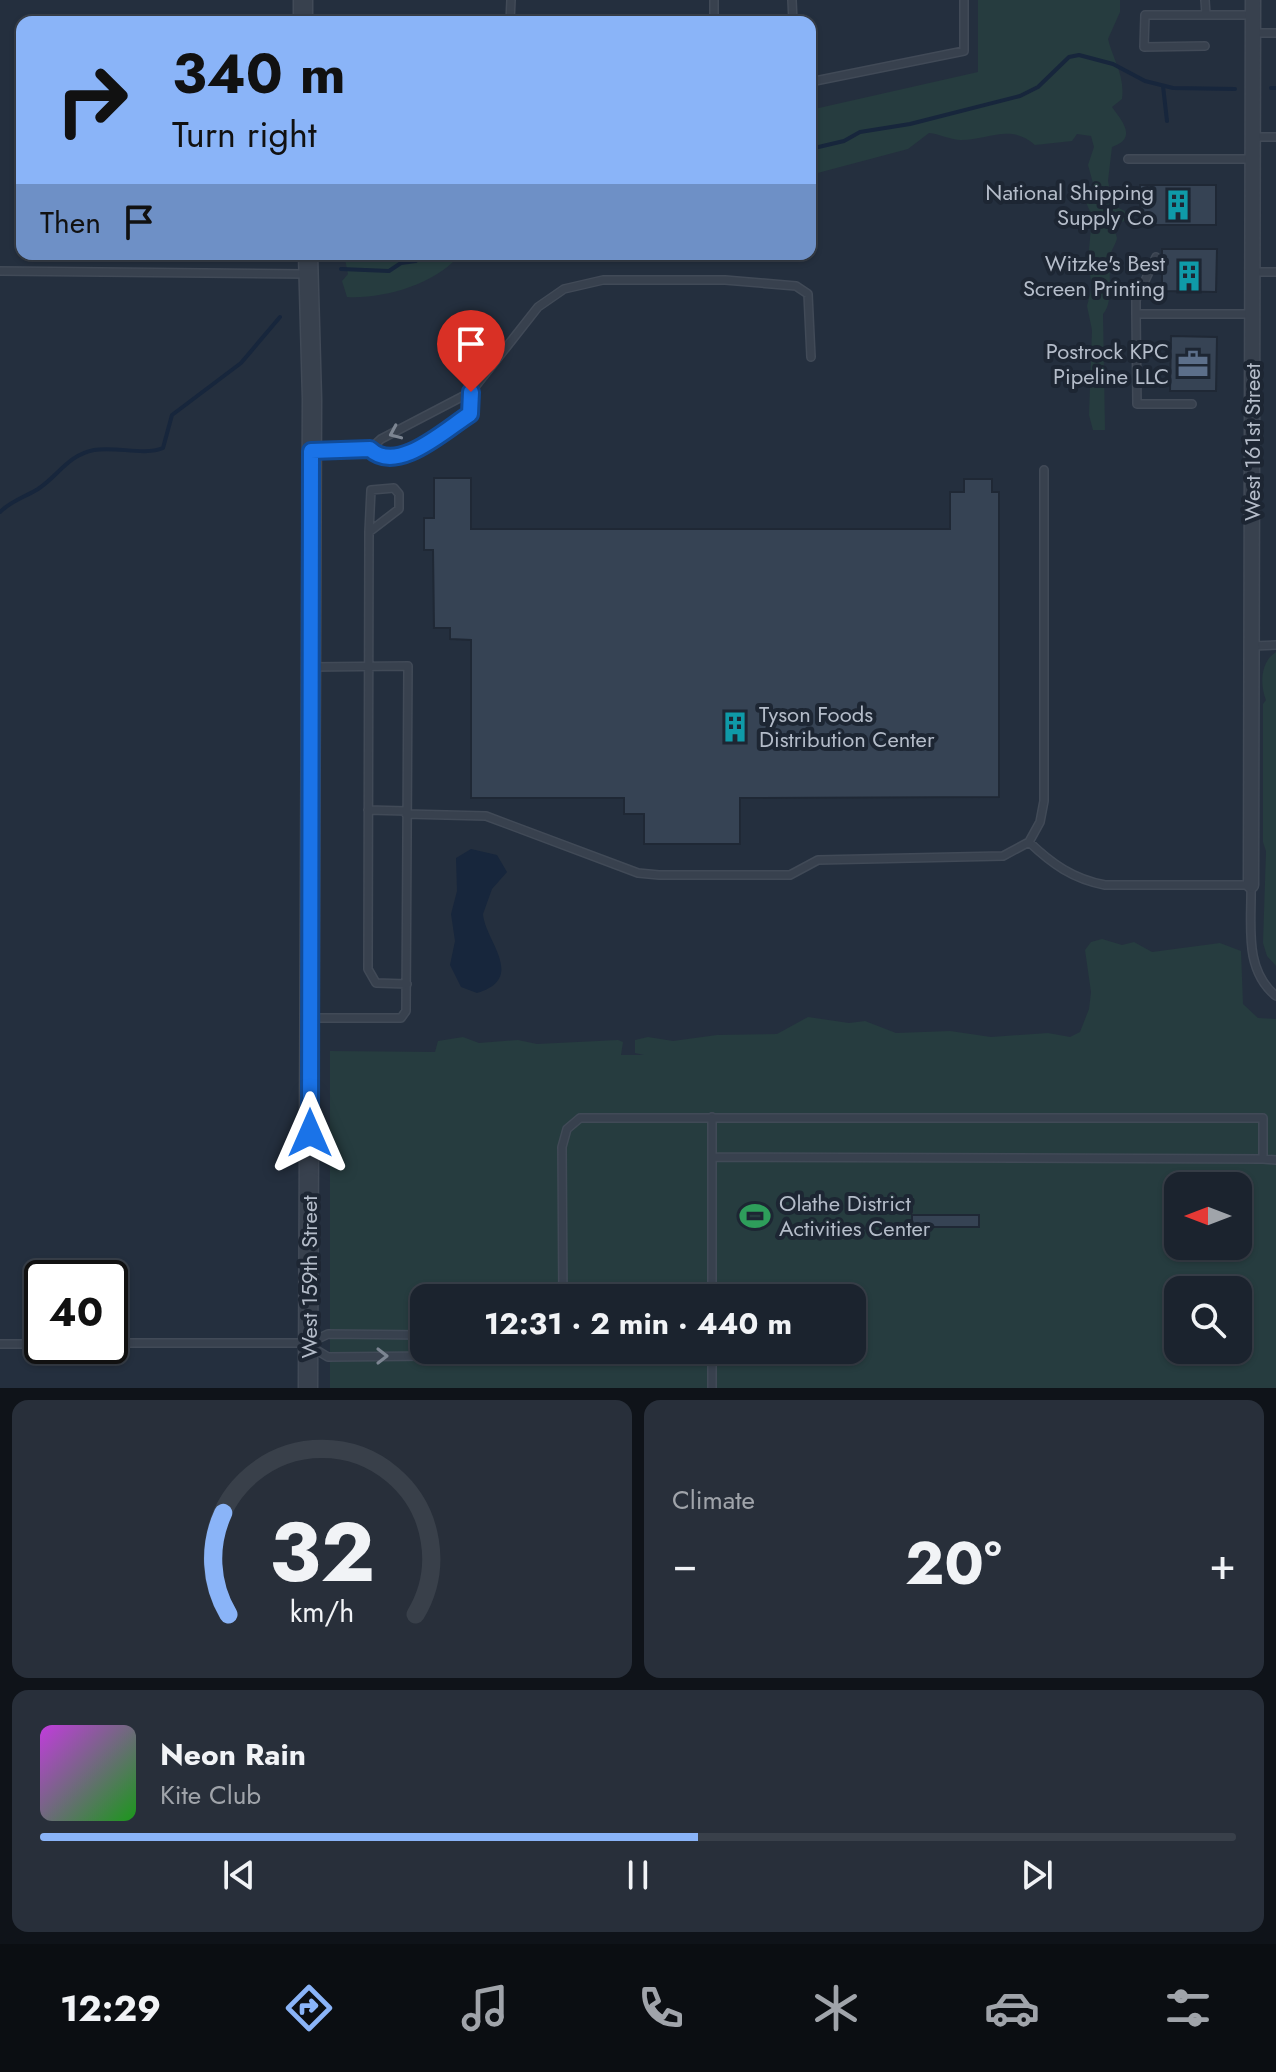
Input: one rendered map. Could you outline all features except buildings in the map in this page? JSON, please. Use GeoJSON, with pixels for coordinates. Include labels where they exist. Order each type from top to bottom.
{"type":"FeatureCollection","features":[{"type":"Feature","properties":{"kind":"street","name":"West 161st Street"},"geometry":{"type":"LineString","coordinates":[[1251,885],[1253,8]]}},
{"type":"Feature","properties":{"kind":"street","name":"West 159th Street"},"geometry":{"type":"LineString","coordinates":[[308,260],[311,667],[308,1388]]}},
{"type":"Feature","properties":{"kind":"lane"},"geometry":{"type":"LineString","coordinates":[[816,81],[964,51],[964,0]]}},
{"type":"Feature","properties":{"kind":"lane"},"geometry":{"type":"LineString","coordinates":[[1205,0],[1206,15]]}},
{"type":"Feature","properties":{"kind":"lane"},"geometry":{"type":"LineString","coordinates":[[1205,46],[1144,47],[1145,15],[1206,15],[1253,8]]}},
{"type":"Feature","properties":{"kind":"lane"},"geometry":{"type":"LineString","coordinates":[[1253,33],[1276,33]]}},
{"type":"Feature","properties":{"kind":"lane"},"geometry":{"type":"LineString","coordinates":[[1252,137],[1276,137]]}},
{"type":"Feature","properties":{"kind":"lane"},"geometry":{"type":"LineString","coordinates":[[1128,159],[1252,159]]}},
{"type":"Feature","properties":{"kind":"lane"},"geometry":{"type":"LineString","coordinates":[[1156,257],[1136,300],[1137,404],[1192,404]]}},
{"type":"Feature","properties":{"kind":"lane"},"geometry":{"type":"LineString","coordinates":[[0,271],[309,274]]}},
{"type":"Feature","properties":{"kind":"lane"},"geometry":{"type":"LineString","coordinates":[[1252,272],[1276,272]]}},
{"type":"Feature","properties":{"kind":"lane"},"geometry":{"type":"LineString","coordinates":[[311,451],[370,449],[381,439],[471,392],[538,307],[551,295],[581,282],[725,280],[796,286],[808,294],[811,306],[811,357]]}},
{"type":"Feature","properties":{"kind":"lane"},"geometry":{"type":"LineString","coordinates":[[1136,314],[1253,314]]}},
{"type":"Feature","properties":{"kind":"lane"},"geometry":{"type":"LineString","coordinates":[[370,449],[378,457],[388,459],[415,449],[470,414],[471,392]]}},
{"type":"Feature","properties":{"kind":"lane"},"geometry":{"type":"LineString","coordinates":[[368,810],[486,816],[638,873],[659,875],[790,875],[818,860],[1003,856],[1029,842],[1040,822],[1044,801],[1044,470]]}},
{"type":"Feature","properties":{"kind":"lane"},"geometry":{"type":"LineString","coordinates":[[369,532],[397,513],[399,494],[394,488],[371,490],[369,532],[368,969],[376,983],[407,984]]}},
{"type":"Feature","properties":{"kind":"lane"},"geometry":{"type":"LineString","coordinates":[[1252,646],[1276,645]]}},
{"type":"Feature","properties":{"kind":"lane"},"geometry":{"type":"LineString","coordinates":[[310,1018],[401,1018],[406,1011],[408,666],[311,667]]}},
{"type":"Feature","properties":{"kind":"lane"},"geometry":{"type":"LineString","coordinates":[[1029,842],[1055,867],[1096,883],[1251,885],[1253,967],[1264,987],[1276,996]]}},
{"type":"Feature","properties":{"kind":"lane"},"geometry":{"type":"LineString","coordinates":[[712,1117],[712,1284]]}},
{"type":"Feature","properties":{"kind":"lane"},"geometry":{"type":"LineString","coordinates":[[563,1284],[562,1147],[567,1129],[580,1118],[1263,1118],[1263,1159]]}},
{"type":"Feature","properties":{"kind":"lane"},"geometry":{"type":"LineString","coordinates":[[712,1157],[1276,1160]]}},
{"type":"Feature","properties":{"kind":"lane"},"geometry":{"type":"LineString","coordinates":[[128,1343],[309,1343],[328,1334],[410,1335]]}},
{"type":"Feature","properties":{"kind":"lane"},"geometry":{"type":"LineString","coordinates":[[309,1343],[328,1357],[410,1355]]}},
{"type":"Feature","properties":{"kind":"lane"},"geometry":{"type":"LineString","coordinates":[[0,1344],[24,1344]]}},
{"type":"Feature","properties":{"kind":"lane"},"geometry":{"type":"LineString","coordinates":[[712,1364],[712,1388]]}},
{"type":"Feature","properties":{"kind":"green space"},"geometry":{"type":"Polygon","coordinates":[[[978,0],[1120,0],[1120,12],[1108,39],[1122,90],[1122,99],[1112,107],[1123,123],[1126,134],[1120,143],[1112,147],[1108,181],[1113,204],[1125,212],[1127,220],[1113,225],[1117,238],[1110,256],[1110,295],[1103,314],[1105,430],[1093,430],[1089,415],[1092,330],[1087,306],[1092,287],[1088,261],[1092,216],[1085,200],[1093,183],[1088,165],[1094,147],[1091,136],[1077,134],[1072,141],[1035,145],[1017,135],[999,134],[961,140],[929,133],[908,149],[816,173],[816,109],[978,72],[978,0]]]}},
{"type":"Feature","properties":{"kind":"green space"},"geometry":{"type":"Polygon","coordinates":[[[345,260],[455,260],[421,283],[376,296],[347,297],[342,281],[348,274],[345,260]]]}},
{"type":"Feature","properties":{"kind":"green space"},"geometry":{"type":"Polygon","coordinates":[[[1276,652],[1276,966],[1267,956],[1263,943],[1266,851],[1263,842],[1263,704],[1266,700],[1262,681],[1264,668],[1276,652]]]}},
{"type":"Feature","properties":{"kind":"green space","name":"Olathe District Activities Center"},"geometry":{"type":"Polygon","coordinates":[[[1102,939],[1122,945],[1134,942],[1152,952],[1220,943],[1241,951],[1243,1004],[1258,1018],[1276,1019],[1276,1388],[330,1388],[330,1051],[435,1052],[438,1041],[463,1037],[479,1043],[618,1040],[623,1042],[621,1055],[644,1055],[635,1053],[635,1040],[648,1037],[673,1041],[717,1035],[777,1034],[808,1017],[849,1023],[865,1021],[896,1033],[950,1031],[991,1037],[1048,1033],[1070,1037],[1080,1032],[1089,1009],[1091,992],[1085,950],[1091,942],[1102,939]]]}},
{"type":"Feature","properties":{"kind":"water"},"geometry":{"type":"Polygon","coordinates":[[[471,849],[497,855],[507,872],[492,889],[483,914],[500,958],[499,978],[492,986],[477,993],[461,987],[450,965],[455,941],[451,914],[457,891],[456,858],[471,849]]]}},
{"type":"Feature","properties":{"kind":"waterway"},"geometry":{"type":"LineString","coordinates":[[816,148],[844,141],[860,132],[910,124],[1020,96],[1038,87],[1069,57],[1079,55],[1113,64],[1145,81],[1173,88],[1235,89]]}},
{"type":"Feature","properties":{"kind":"waterway"},"geometry":{"type":"LineString","coordinates":[[1163,86],[1167,121]]}},
{"type":"Feature","properties":{"kind":"waterway"},"geometry":{"type":"LineString","coordinates":[[1271,88],[1276,88]]}},
{"type":"Feature","properties":{"kind":"waterway"},"geometry":{"type":"LineString","coordinates":[[341,269],[389,271],[401,263],[416,260]]}},
{"type":"Feature","properties":{"kind":"waterway"},"geometry":{"type":"LineString","coordinates":[[0,512],[45,484],[77,456],[103,449],[147,451],[163,448],[172,415],[241,363],[280,317]]}},
{"type":"Feature","properties":{"kind":"place","name":"National Shipping Supply Co"},"geometry":{"type":"Point","coordinates":[1178,205]}},
{"type":"Feature","properties":{"kind":"place","name":"Witzke's Best Screen Printing"},"geometry":{"type":"Point","coordinates":[1189,276]}},
{"type":"Feature","properties":{"kind":"place","name":"Postrock KPC Pipeline LLC"},"geometry":{"type":"Point","coordinates":[1193,364]}},
{"type":"Feature","properties":{"kind":"place","name":"Tyson Foods Distribution Center"},"geometry":{"type":"Point","coordinates":[735,727]}},
{"type":"Feature","properties":{"kind":"place","name":"Olathe District Activities Center"},"geometry":{"type":"Point","coordinates":[755,1216]}},
{"type":"Feature","properties":{"kind":"route"},"geometry":{"type":"LineString","coordinates":[[310,1133],[311,451],[370,449],[378,457],[388,459],[415,449],[470,414],[471,392]]}}]}
